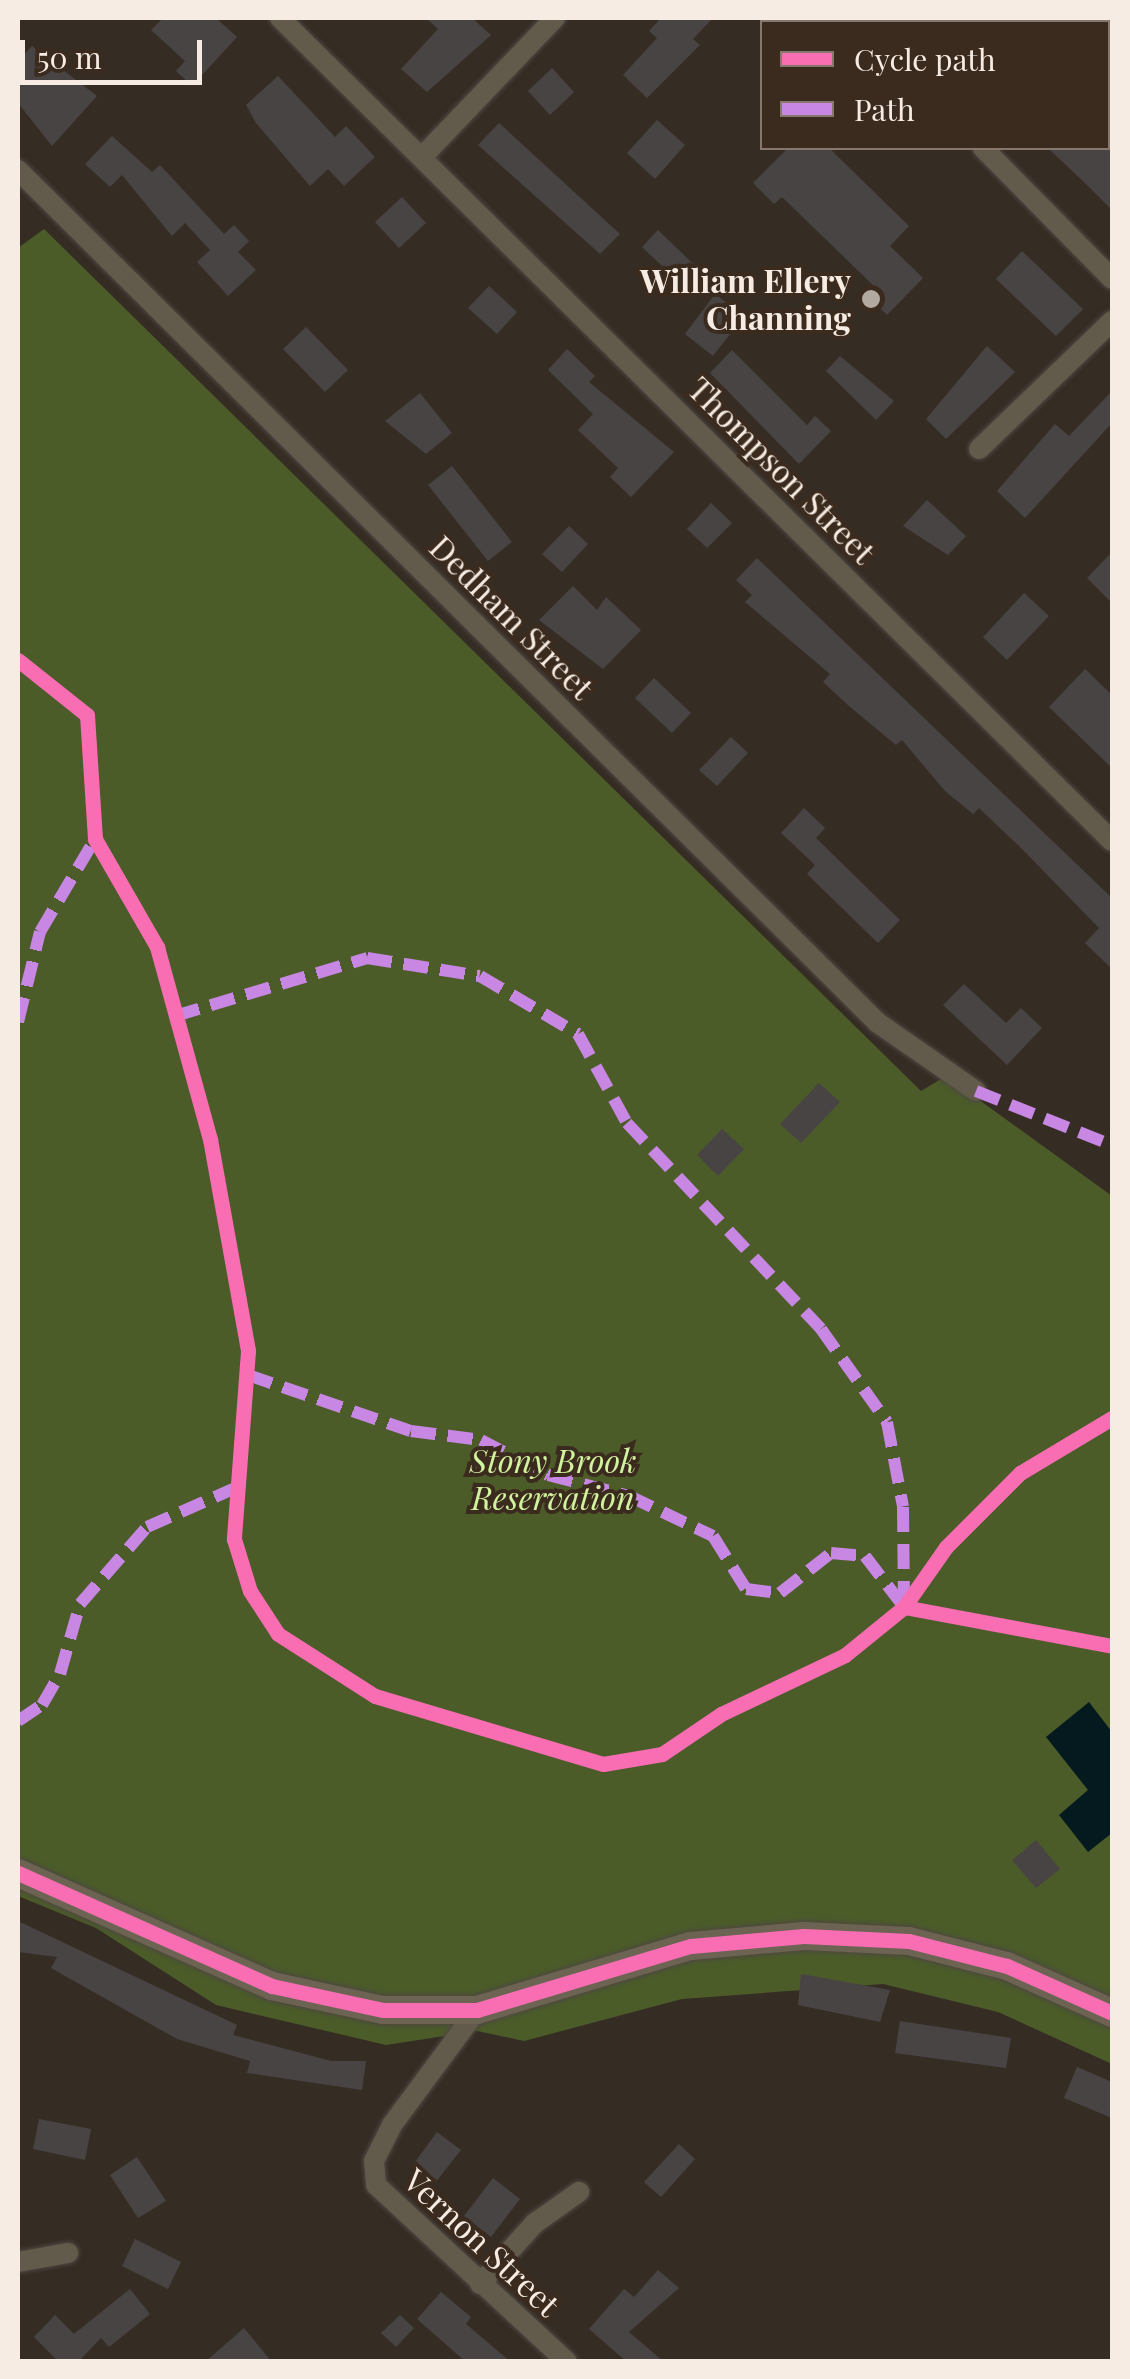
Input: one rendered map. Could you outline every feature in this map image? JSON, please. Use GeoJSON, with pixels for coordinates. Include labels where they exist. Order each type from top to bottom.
{"type":"FeatureCollection","features":[{"type":"Feature","properties":{"kind":"main road"},"geometry":{"type":"LineString","coordinates":[[18,1873],[320,2000],[476,2010],[691,1946],[804,1936],[926,1946],[1008,1966],[1112,2012]]}},
{"type":"Feature","properties":{"kind":"street","name":"Thompson Street"},"geometry":{"type":"LineString","coordinates":[[280,18],[1112,840]]}},
{"type":"Feature","properties":{"kind":"street"},"geometry":{"type":"LineString","coordinates":[[423,156],[554,18]]}},
{"type":"Feature","properties":{"kind":"street"},"geometry":{"type":"LineString","coordinates":[[985,150],[1112,279]]}},
{"type":"Feature","properties":{"kind":"street","name":"Dedham Street"},"geometry":{"type":"LineString","coordinates":[[18,170],[878,1023],[976,1091]]}},
{"type":"Feature","properties":{"kind":"street"},"geometry":{"type":"LineString","coordinates":[[979,449],[1112,321]]}},
{"type":"Feature","properties":{"kind":"street","name":"Vernon Street"},"geometry":{"type":"LineString","coordinates":[[476,2010],[374,2162],[376,2185],[567,2362]]}},
{"type":"Feature","properties":{"kind":"street"},"geometry":{"type":"LineString","coordinates":[[480,2284],[535,2223],[579,2192]]}},
{"type":"Feature","properties":{"kind":"street"},"geometry":{"type":"LineString","coordinates":[[18,2262],[68,2253]]}},
{"type":"Feature","properties":{"kind":"green space","name":"Stony Brook Reservation"},"geometry":{"type":"Polygon","coordinates":[[[44,229],[921,1091],[946,1076],[1112,1196],[1112,2064],[998,2012],[883,1984],[682,1999],[524,2041],[477,2031],[386,2045],[216,2005],[96,1928],[18,1896],[18,248],[44,229]]]}},
{"type":"Feature","properties":{"kind":"water"},"geometry":{"type":"Polygon","coordinates":[[[1089,1702],[1112,1732],[1112,1833],[1088,1852],[1059,1815],[1088,1790],[1046,1737],[1089,1702]]]}},
{"type":"Feature","properties":{"kind":"building"},"geometry":{"type":"Polygon","coordinates":[[[163,18],[216,18],[237,37],[192,86],[176,71],[185,61],[151,30],[163,18]]]}},
{"type":"Feature","properties":{"kind":"building"},"geometry":{"type":"Polygon","coordinates":[[[426,18],[472,18],[491,35],[427,92],[401,69],[438,29],[426,18]]]}},
{"type":"Feature","properties":{"kind":"building"},"geometry":{"type":"Polygon","coordinates":[[[661,18],[713,18],[693,39],[700,45],[647,98],[623,75],[657,38],[649,31],[661,18]]]}},
{"type":"Feature","properties":{"kind":"building"},"geometry":{"type":"Polygon","coordinates":[[[32,46],[97,96],[52,146],[18,103],[18,61],[32,46]]]}},
{"type":"Feature","properties":{"kind":"building"},"geometry":{"type":"Polygon","coordinates":[[[552,68],[574,92],[550,115],[528,91],[552,68]]]}},
{"type":"Feature","properties":{"kind":"building"},"geometry":{"type":"Polygon","coordinates":[[[278,76],[335,137],[346,126],[375,157],[344,186],[328,169],[310,186],[256,123],[246,105],[278,76]]]}},
{"type":"Feature","properties":{"kind":"building"},"geometry":{"type":"Polygon","coordinates":[[[657,120],[685,145],[655,179],[627,153],[657,120]]]}},
{"type":"Feature","properties":{"kind":"building"},"geometry":{"type":"Polygon","coordinates":[[[499,123],[620,234],[600,254],[478,145],[499,123]]]}},
{"type":"Feature","properties":{"kind":"building"},"geometry":{"type":"Polygon","coordinates":[[[112,136],[152,172],[160,165],[224,234],[234,225],[249,241],[238,252],[256,270],[228,296],[197,262],[210,250],[185,223],[172,236],[122,175],[110,187],[85,164],[112,136]]]}},
{"type":"Feature","properties":{"kind":"building"},"geometry":{"type":"Polygon","coordinates":[[[1112,148],[1112,210],[1050,150],[1112,148]]]}},
{"type":"Feature","properties":{"kind":"building"},"geometry":{"type":"Polygon","coordinates":[[[786,150],[831,150],[909,226],[890,246],[923,278],[887,315],[869,297],[877,289],[782,197],[774,204],[753,183],[786,150]]]}},
{"type":"Feature","properties":{"kind":"building"},"geometry":{"type":"Polygon","coordinates":[[[402,197],[426,223],[399,248],[375,222],[402,197]]]}},
{"type":"Feature","properties":{"kind":"building"},"geometry":{"type":"Polygon","coordinates":[[[658,230],[712,282],[696,298],[642,247],[658,230]]]}},
{"type":"Feature","properties":{"kind":"building"},"geometry":{"type":"Polygon","coordinates":[[[1022,251],[1083,309],[1056,336],[996,279],[1022,251]]]}},
{"type":"Feature","properties":{"kind":"building"},"geometry":{"type":"Polygon","coordinates":[[[489,286],[517,312],[497,334],[468,308],[489,286]]]}},
{"type":"Feature","properties":{"kind":"building"},"geometry":{"type":"Polygon","coordinates":[[[715,294],[744,316],[713,356],[685,334],[715,294]]]}},
{"type":"Feature","properties":{"kind":"building"},"geometry":{"type":"Polygon","coordinates":[[[306,327],[348,370],[325,392],[283,349],[306,327]]]}},
{"type":"Feature","properties":{"kind":"building"},"geometry":{"type":"Polygon","coordinates":[[[987,346],[1015,372],[946,439],[926,419],[987,346]]]}},
{"type":"Feature","properties":{"kind":"building"},"geometry":{"type":"Polygon","coordinates":[[[567,349],[595,376],[589,382],[674,452],[631,497],[610,477],[618,468],[578,430],[593,414],[548,370],[567,349]]]}},
{"type":"Feature","properties":{"kind":"building"},"geometry":{"type":"Polygon","coordinates":[[[732,350],[807,425],[815,416],[831,431],[799,464],[710,373],[732,350]]]}},
{"type":"Feature","properties":{"kind":"building"},"geometry":{"type":"Polygon","coordinates":[[[840,356],[894,401],[876,420],[826,371],[840,356]]]}},
{"type":"Feature","properties":{"kind":"building"},"geometry":{"type":"Polygon","coordinates":[[[1112,391],[1112,423],[1025,518],[997,491],[1055,424],[1069,436],[1112,391]]]}},
{"type":"Feature","properties":{"kind":"building"},"geometry":{"type":"Polygon","coordinates":[[[420,393],[452,433],[426,454],[385,421],[420,393]]]}},
{"type":"Feature","properties":{"kind":"building"},"geometry":{"type":"Polygon","coordinates":[[[452,466],[512,542],[488,561],[428,485],[452,466]]]}},
{"type":"Feature","properties":{"kind":"building"},"geometry":{"type":"Polygon","coordinates":[[[927,500],[966,536],[948,555],[903,526],[927,500]]]}},
{"type":"Feature","properties":{"kind":"building"},"geometry":{"type":"Polygon","coordinates":[[[711,503],[732,523],[707,548],[687,529],[711,503]]]}},
{"type":"Feature","properties":{"kind":"building"},"geometry":{"type":"Polygon","coordinates":[[[569,526],[588,544],[562,572],[542,554],[569,526]]]}},
{"type":"Feature","properties":{"kind":"building"},"geometry":{"type":"Polygon","coordinates":[[[1112,552],[1112,603],[1087,578],[1112,552]]]}},
{"type":"Feature","properties":{"kind":"building"},"geometry":{"type":"Polygon","coordinates":[[[757,558],[1112,898],[1112,969],[1085,943],[1099,928],[1021,848],[979,808],[973,814],[945,791],[902,740],[896,745],[849,706],[823,682],[830,674],[745,602],[752,595],[736,580],[757,558]]]}},
{"type":"Feature","properties":{"kind":"building"},"geometry":{"type":"Polygon","coordinates":[[[573,586],[597,610],[606,597],[641,630],[603,669],[539,620],[573,586]]]}},
{"type":"Feature","properties":{"kind":"building"},"geometry":{"type":"Polygon","coordinates":[[[1024,593],[1049,616],[1007,660],[983,637],[1024,593]]]}},
{"type":"Feature","properties":{"kind":"building"},"geometry":{"type":"Polygon","coordinates":[[[1085,669],[1112,695],[1112,768],[1049,707],[1085,669]]]}},
{"type":"Feature","properties":{"kind":"building"},"geometry":{"type":"Polygon","coordinates":[[[654,678],[691,713],[672,733],[635,698],[654,678]]]}},
{"type":"Feature","properties":{"kind":"building"},"geometry":{"type":"Polygon","coordinates":[[[731,737],[748,753],[717,786],[699,770],[731,737]]]}},
{"type":"Feature","properties":{"kind":"building"},"geometry":{"type":"Polygon","coordinates":[[[804,808],[825,828],[816,838],[900,920],[878,943],[807,874],[815,865],[781,833],[804,808]]]}},
{"type":"Feature","properties":{"kind":"building"},"geometry":{"type":"Polygon","coordinates":[[[964,984],[1006,1023],[1021,1008],[1042,1028],[1007,1065],[943,1005],[964,984]]]}},
{"type":"Feature","properties":{"kind":"building"},"geometry":{"type":"Polygon","coordinates":[[[819,1083],[840,1102],[801,1143],[780,1124],[819,1083]]]}},
{"type":"Feature","properties":{"kind":"building"},"geometry":{"type":"Polygon","coordinates":[[[722,1129],[744,1149],[718,1176],[697,1155],[722,1129]]]}},
{"type":"Feature","properties":{"kind":"building"},"geometry":{"type":"Polygon","coordinates":[[[1036,1840],[1060,1869],[1036,1888],[1012,1860],[1036,1840]]]}},
{"type":"Feature","properties":{"kind":"building"},"geometry":{"type":"Polygon","coordinates":[[[18,1921],[237,2025],[233,2035],[331,2061],[366,2061],[362,2090],[247,2073],[250,2061],[177,2039],[51,1968],[57,1957],[18,1952],[18,1921]]]}},
{"type":"Feature","properties":{"kind":"building"},"geometry":{"type":"Polygon","coordinates":[[[801,1974],[890,1990],[880,2022],[798,2005],[801,1974]]]}},
{"type":"Feature","properties":{"kind":"building"},"geometry":{"type":"Polygon","coordinates":[[[900,2021],[1011,2038],[1006,2068],[895,2053],[900,2021]]]}},
{"type":"Feature","properties":{"kind":"building"},"geometry":{"type":"Polygon","coordinates":[[[1077,2067],[1112,2082],[1112,2118],[1064,2098],[1077,2067]]]}},
{"type":"Feature","properties":{"kind":"building"},"geometry":{"type":"Polygon","coordinates":[[[39,2119],[91,2129],[85,2160],[33,2149],[39,2119]]]}},
{"type":"Feature","properties":{"kind":"building"},"geometry":{"type":"Polygon","coordinates":[[[437,2132],[461,2150],[435,2183],[412,2166],[437,2132]]]}},
{"type":"Feature","properties":{"kind":"building"},"geometry":{"type":"Polygon","coordinates":[[[679,2144],[695,2159],[661,2197],[644,2182],[679,2144]]]}},
{"type":"Feature","properties":{"kind":"building"},"geometry":{"type":"Polygon","coordinates":[[[137,2157],[166,2201],[138,2218],[110,2175],[137,2157]]]}},
{"type":"Feature","properties":{"kind":"building"},"geometry":{"type":"Polygon","coordinates":[[[493,2178],[520,2199],[491,2237],[464,2216],[493,2178]]]}},
{"type":"Feature","properties":{"kind":"building"},"geometry":{"type":"Polygon","coordinates":[[[135,2239],[181,2262],[168,2289],[122,2266],[135,2239]]]}},
{"type":"Feature","properties":{"kind":"building"},"geometry":{"type":"Polygon","coordinates":[[[658,2270],[679,2288],[629,2332],[664,2362],[627,2362],[589,2329],[624,2289],[634,2297],[658,2270]]]}},
{"type":"Feature","properties":{"kind":"building"},"geometry":{"type":"Polygon","coordinates":[[[130,2289],[150,2314],[109,2347],[101,2338],[78,2362],[59,2362],[34,2337],[55,2315],[74,2334],[130,2289]]]}},
{"type":"Feature","properties":{"kind":"building"},"geometry":{"type":"Polygon","coordinates":[[[441,2292],[471,2317],[466,2324],[511,2362],[466,2362],[417,2319],[441,2292]]]}},
{"type":"Feature","properties":{"kind":"building"},"geometry":{"type":"Polygon","coordinates":[[[400,2315],[414,2328],[396,2347],[381,2333],[400,2315]]]}},
{"type":"Feature","properties":{"kind":"building"},"geometry":{"type":"Polygon","coordinates":[[[244,2328],[272,2362],[205,2362],[244,2328]]]}},
{"type":"Feature","properties":{"kind":"marked path"},"geometry":{"type":"LineString","coordinates":[[18,1022],[40,932],[95,839]]}},
{"type":"Feature","properties":{"kind":"marked path"},"geometry":{"type":"LineString","coordinates":[[175,1016],[367,958],[480,976],[578,1034],[627,1123],[821,1329],[887,1422],[903,1507],[904,1602]]}},
{"type":"Feature","properties":{"kind":"marked path"},"geometry":{"type":"LineString","coordinates":[[976,1091],[1112,1145]]}},
{"type":"Feature","properties":{"kind":"marked path"},"geometry":{"type":"LineString","coordinates":[[248,1375],[411,1431],[481,1440],[548,1475],[629,1496],[713,1536],[746,1589],[780,1593],[831,1553],[865,1556],[904,1607]]}},
{"type":"Feature","properties":{"kind":"marked path"},"geometry":{"type":"LineString","coordinates":[[18,1721],[42,1705],[60,1674],[80,1604],[147,1527],[233,1489]]}},
{"type":"Feature","properties":{"kind":"cycle path"},"geometry":{"type":"LineString","coordinates":[[18,660],[87,715],[95,839],[157,947],[210,1139],[248,1351],[234,1539],[250,1591],[278,1634],[375,1696],[603,1764],[662,1754],[721,1714],[845,1655],[904,1607],[1112,1646]]}},
{"type":"Feature","properties":{"kind":"cycle path"},"geometry":{"type":"LineString","coordinates":[[904,1607],[946,1547],[1020,1473],[1112,1418]]}},
{"type":"Feature","properties":{"kind":"cycle path"},"geometry":{"type":"LineString","coordinates":[[18,1873],[272,1986],[383,2010],[477,2010],[691,1946],[804,1936],[909,1941],[1007,1966],[1112,2013]]}},
{"type":"Feature","properties":{"kind":"place","name":"William Ellery Channing"},"geometry":{"type":"Point","coordinates":[871,299]}}]}
